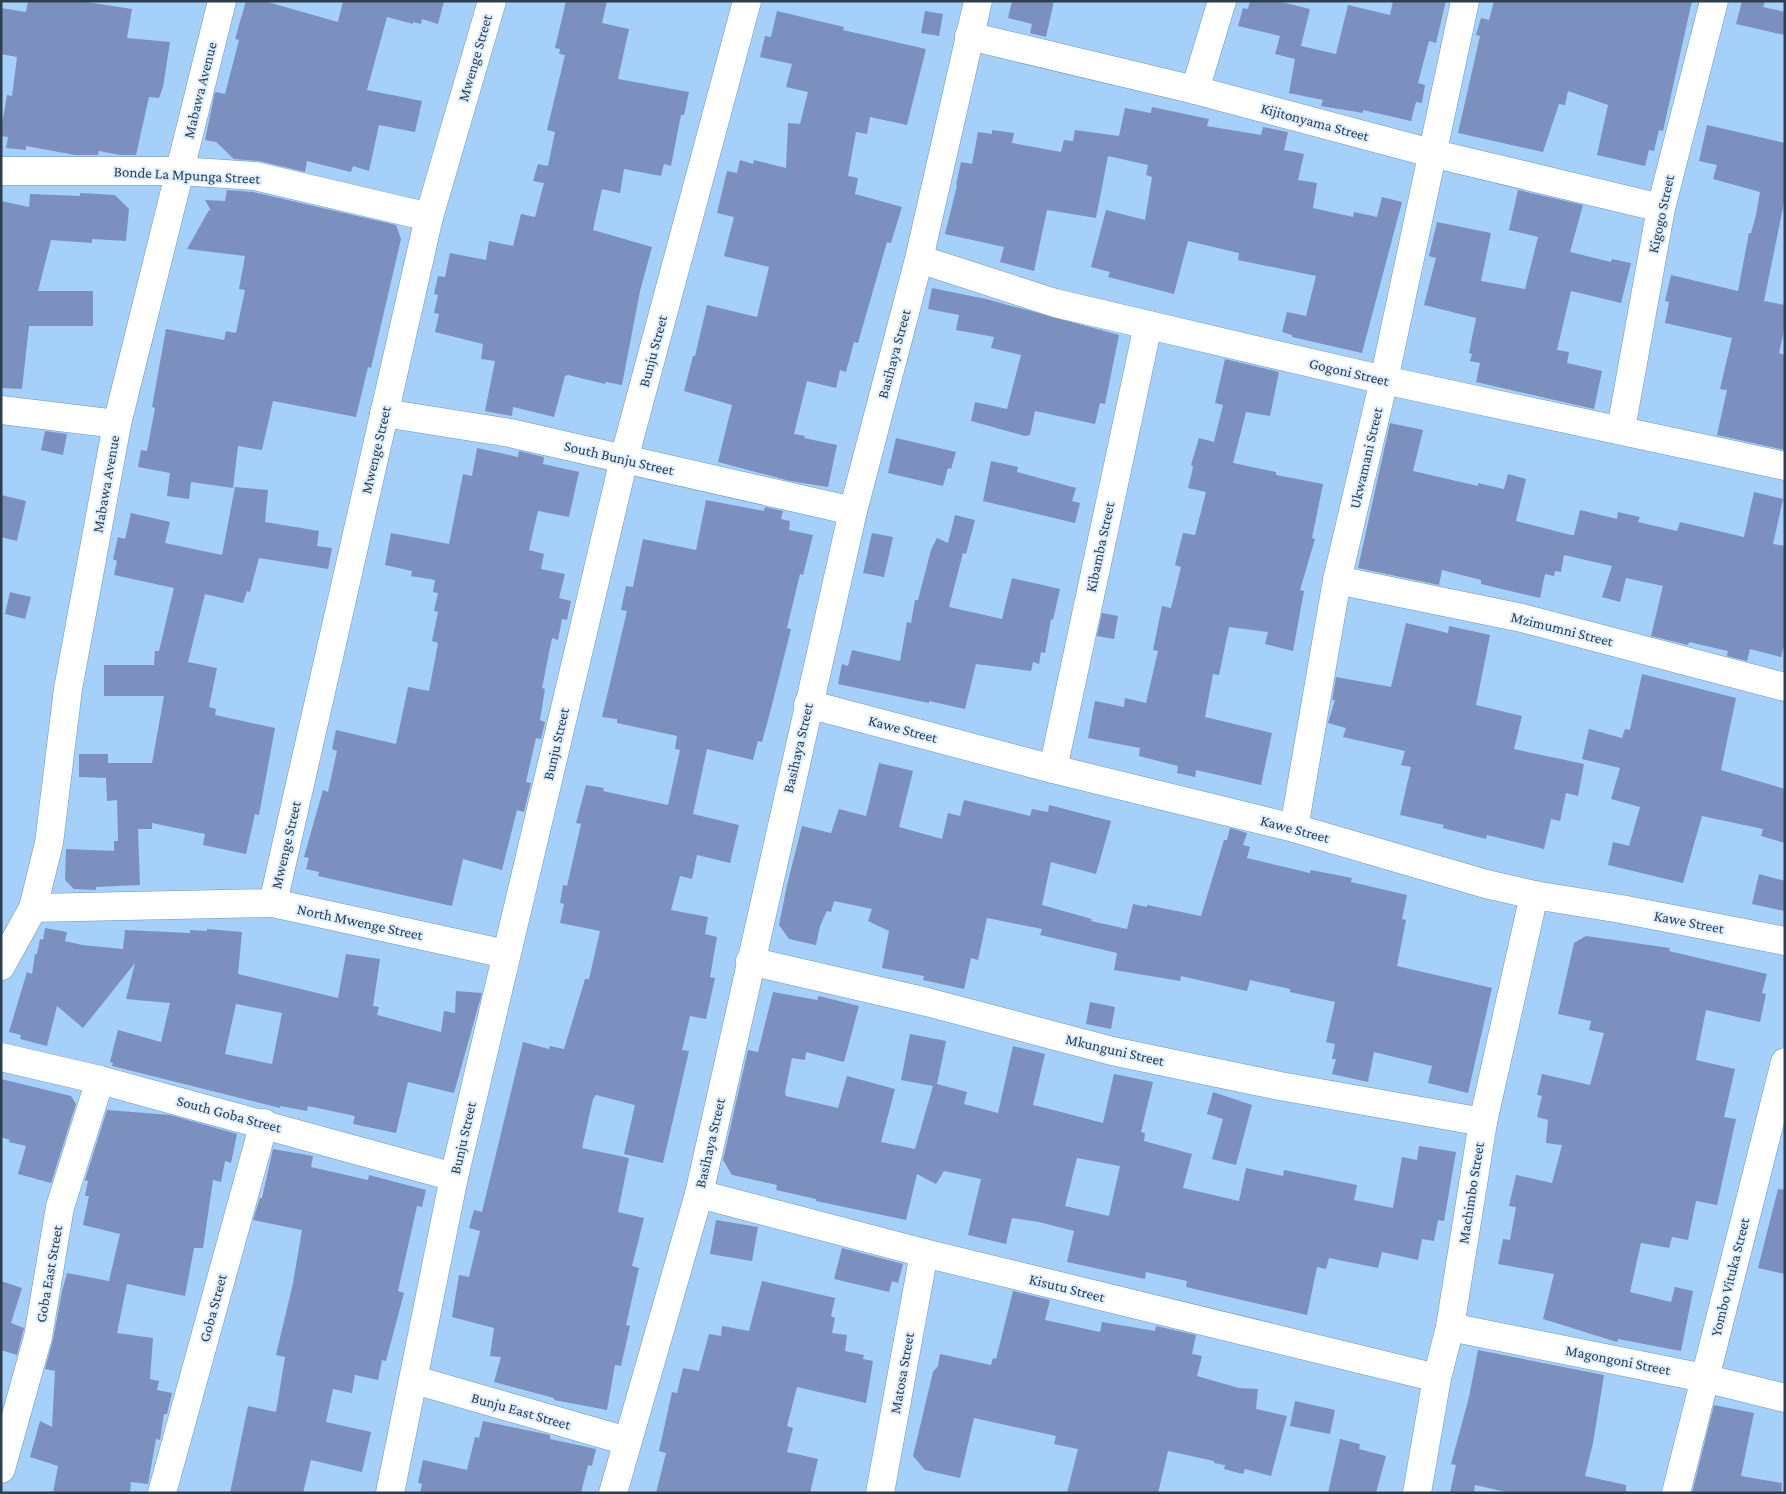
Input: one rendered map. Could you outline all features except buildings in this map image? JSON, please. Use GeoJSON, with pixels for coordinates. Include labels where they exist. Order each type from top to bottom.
{"type":"FeatureCollection","features":[{"type":"Feature","properties":{"kind":"street","name":"Mabawa Avenue"},"geometry":{"type":"LineString","coordinates":[[1,966],[34,908],[49,843],[68,689],[117,424],[222,1]]}},
{"type":"Feature","properties":{"kind":"street","name":"Mwenge Street"},"geometry":{"type":"LineString","coordinates":[[273,903],[429,217],[492,1]]}},
{"type":"Feature","properties":{"kind":"street","name":"Bunju Street"},"geometry":{"type":"LineString","coordinates":[[390,1493],[415,1380],[454,1177],[624,459],[747,1]]}},
{"type":"Feature","properties":{"kind":"street","name":"Basihaya Street"},"geometry":{"type":"LineString","coordinates":[[613,1493],[699,1194],[853,511],[919,259],[978,1]]}},
{"type":"Feature","properties":{"kind":"street"},"geometry":{"type":"LineString","coordinates":[[1195,90],[1222,1]]}},
{"type":"Feature","properties":{"kind":"street","name":"Ukwamani Street"},"geometry":{"type":"LineString","coordinates":[[1294,828],[1337,580],[1384,380],[1465,1]]}},
{"type":"Feature","properties":{"kind":"street","name":"Kigogo Street"},"geometry":{"type":"LineString","coordinates":[[1621,429],[1661,208],[1714,1]]}},
{"type":"Feature","properties":{"kind":"street","name":"Kijitonyama Street"},"geometry":{"type":"LineString","coordinates":[[969,36],[1195,90],[1431,154],[1661,208]]}},
{"type":"Feature","properties":{"kind":"street","name":"Bonde La Mpunga Street"},"geometry":{"type":"LineString","coordinates":[[1,171],[180,171],[255,176],[429,217]]}},
{"type":"Feature","properties":{"kind":"street","name":"Gogoni Street"},"geometry":{"type":"LineString","coordinates":[[919,259],[1055,303],[1384,380],[1621,429],[1785,466]]}},
{"type":"Feature","properties":{"kind":"street","name":"Kibamba Street"},"geometry":{"type":"LineString","coordinates":[[1053,769],[1148,324]]}},
{"type":"Feature","properties":{"kind":"street"},"geometry":{"type":"LineString","coordinates":[[1,410],[117,424]]}},
{"type":"Feature","properties":{"kind":"street","name":"South Bunju Street"},"geometry":{"type":"LineString","coordinates":[[384,413],[510,433],[853,511]]}},
{"type":"Feature","properties":{"kind":"street","name":"Mzimumni Street"},"geometry":{"type":"LineString","coordinates":[[1337,580],[1522,618],[1785,687]]}},
{"type":"Feature","properties":{"kind":"street","name":"Kawe Street"},"geometry":{"type":"LineString","coordinates":[[808,704],[1053,769],[1294,828],[1486,884],[1534,895],[1622,909],[1785,941]]}},
{"type":"Feature","properties":{"kind":"street","name":"Machimbo Street"},"geometry":{"type":"LineString","coordinates":[[1417,1493],[1437,1378],[1450,1326],[1483,1122],[1534,895]]}},
{"type":"Feature","properties":{"kind":"street","name":"North Mwenge Street"},"geometry":{"type":"LineString","coordinates":[[34,908],[273,903],[506,954]]}},
{"type":"Feature","properties":{"kind":"street","name":"Mkunguni Street"},"geometry":{"type":"LineString","coordinates":[[750,961],[927,1002],[1112,1051],[1280,1086],[1483,1122]]}},
{"type":"Feature","properties":{"kind":"street","name":"South Goba Street"},"geometry":{"type":"LineString","coordinates":[[1,1057],[100,1080],[264,1123],[454,1177]]}},
{"type":"Feature","properties":{"kind":"street","name":"Yombo Vituka Street"},"geometry":{"type":"LineString","coordinates":[[1676,1493],[1785,1062]]}},
{"type":"Feature","properties":{"kind":"street","name":"Goba East Street"},"geometry":{"type":"LineString","coordinates":[[1,1469],[38,1337],[60,1207],[100,1080]]}},
{"type":"Feature","properties":{"kind":"street","name":"Goba Street"},"geometry":{"type":"LineString","coordinates":[[162,1493],[264,1123]]}},
{"type":"Feature","properties":{"kind":"street","name":"Kisutu Street"},"geometry":{"type":"LineString","coordinates":[[699,1194],[924,1253],[1437,1378]]}},
{"type":"Feature","properties":{"kind":"street","name":"Matosa Street"},"geometry":{"type":"LineString","coordinates":[[883,1492],[924,1253]]}},
{"type":"Feature","properties":{"kind":"street","name":"Magongoni Street"},"geometry":{"type":"LineString","coordinates":[[1450,1326],[1704,1378],[1785,1398]]}},
{"type":"Feature","properties":{"kind":"street","name":"Bunju East Street"},"geometry":{"type":"LineString","coordinates":[[415,1380],[627,1441]]}}]}
